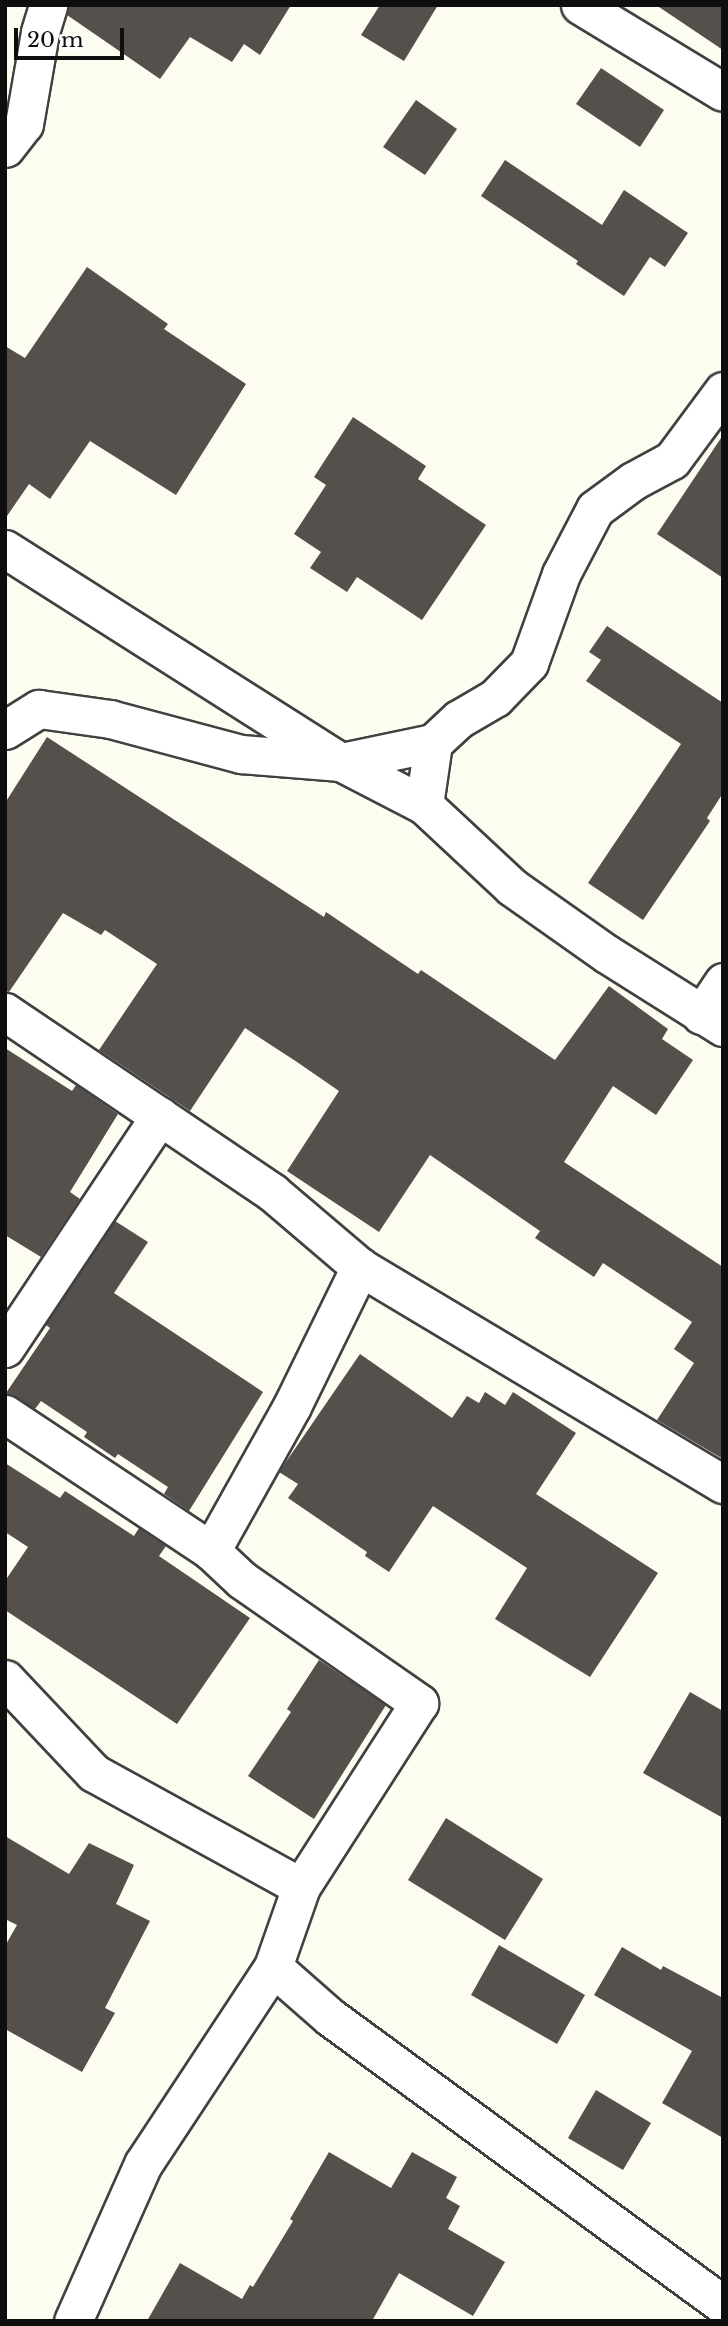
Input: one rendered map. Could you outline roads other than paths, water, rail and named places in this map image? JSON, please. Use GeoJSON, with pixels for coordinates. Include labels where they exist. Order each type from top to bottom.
{"type":"FeatureCollection","features":[{"type":"Feature","properties":{"kind":"street"},"geometry":{"type":"LineString","coordinates":[[5,148],[24,124],[40,32],[48,5]]}},
{"type":"Feature","properties":{"kind":"street"},"geometry":{"type":"LineString","coordinates":[[580,5],[723,92]]}},
{"type":"Feature","properties":{"kind":"street"},"geometry":{"type":"LineString","coordinates":[[5,730],[39,709],[110,719],[241,754],[341,762],[433,743],[459,719],[495,698],[529,663],[561,574],[595,509],[633,481],[672,460],[723,391]]}},
{"type":"Feature","properties":{"kind":"street"},"geometry":{"type":"LineString","coordinates":[[5,549],[341,762],[424,805],[512,887],[712,1021],[723,982]]}},
{"type":"Feature","properties":{"kind":"street"},"geometry":{"type":"LineString","coordinates":[[424,805],[433,743]]}},
{"type":"Feature","properties":{"kind":"street"},"geometry":{"type":"LineString","coordinates":[[5,1012],[272,1193],[360,1267],[723,1484]]}},
{"type":"Feature","properties":{"kind":"street"},"geometry":{"type":"LineString","coordinates":[[5,1348],[160,1116]]}},
{"type":"Feature","properties":{"kind":"street"},"geometry":{"type":"LineString","coordinates":[[211,1551],[292,1406],[360,1267]]}},
{"type":"Feature","properties":{"kind":"street"},"geometry":{"type":"LineString","coordinates":[[5,1414],[211,1551],[242,1580],[419,1703],[301,1887],[273,1967],[143,2164],[73,2321]]}},
{"type":"Feature","properties":{"kind":"street"},"geometry":{"type":"LineString","coordinates":[[5,1679],[33,1712],[94,1773],[301,1887]]}},
{"type":"Feature","properties":{"kind":"street"},"geometry":{"type":"LineString","coordinates":[[273,1967],[330,2017],[527,2158],[723,2305]]}}]}
